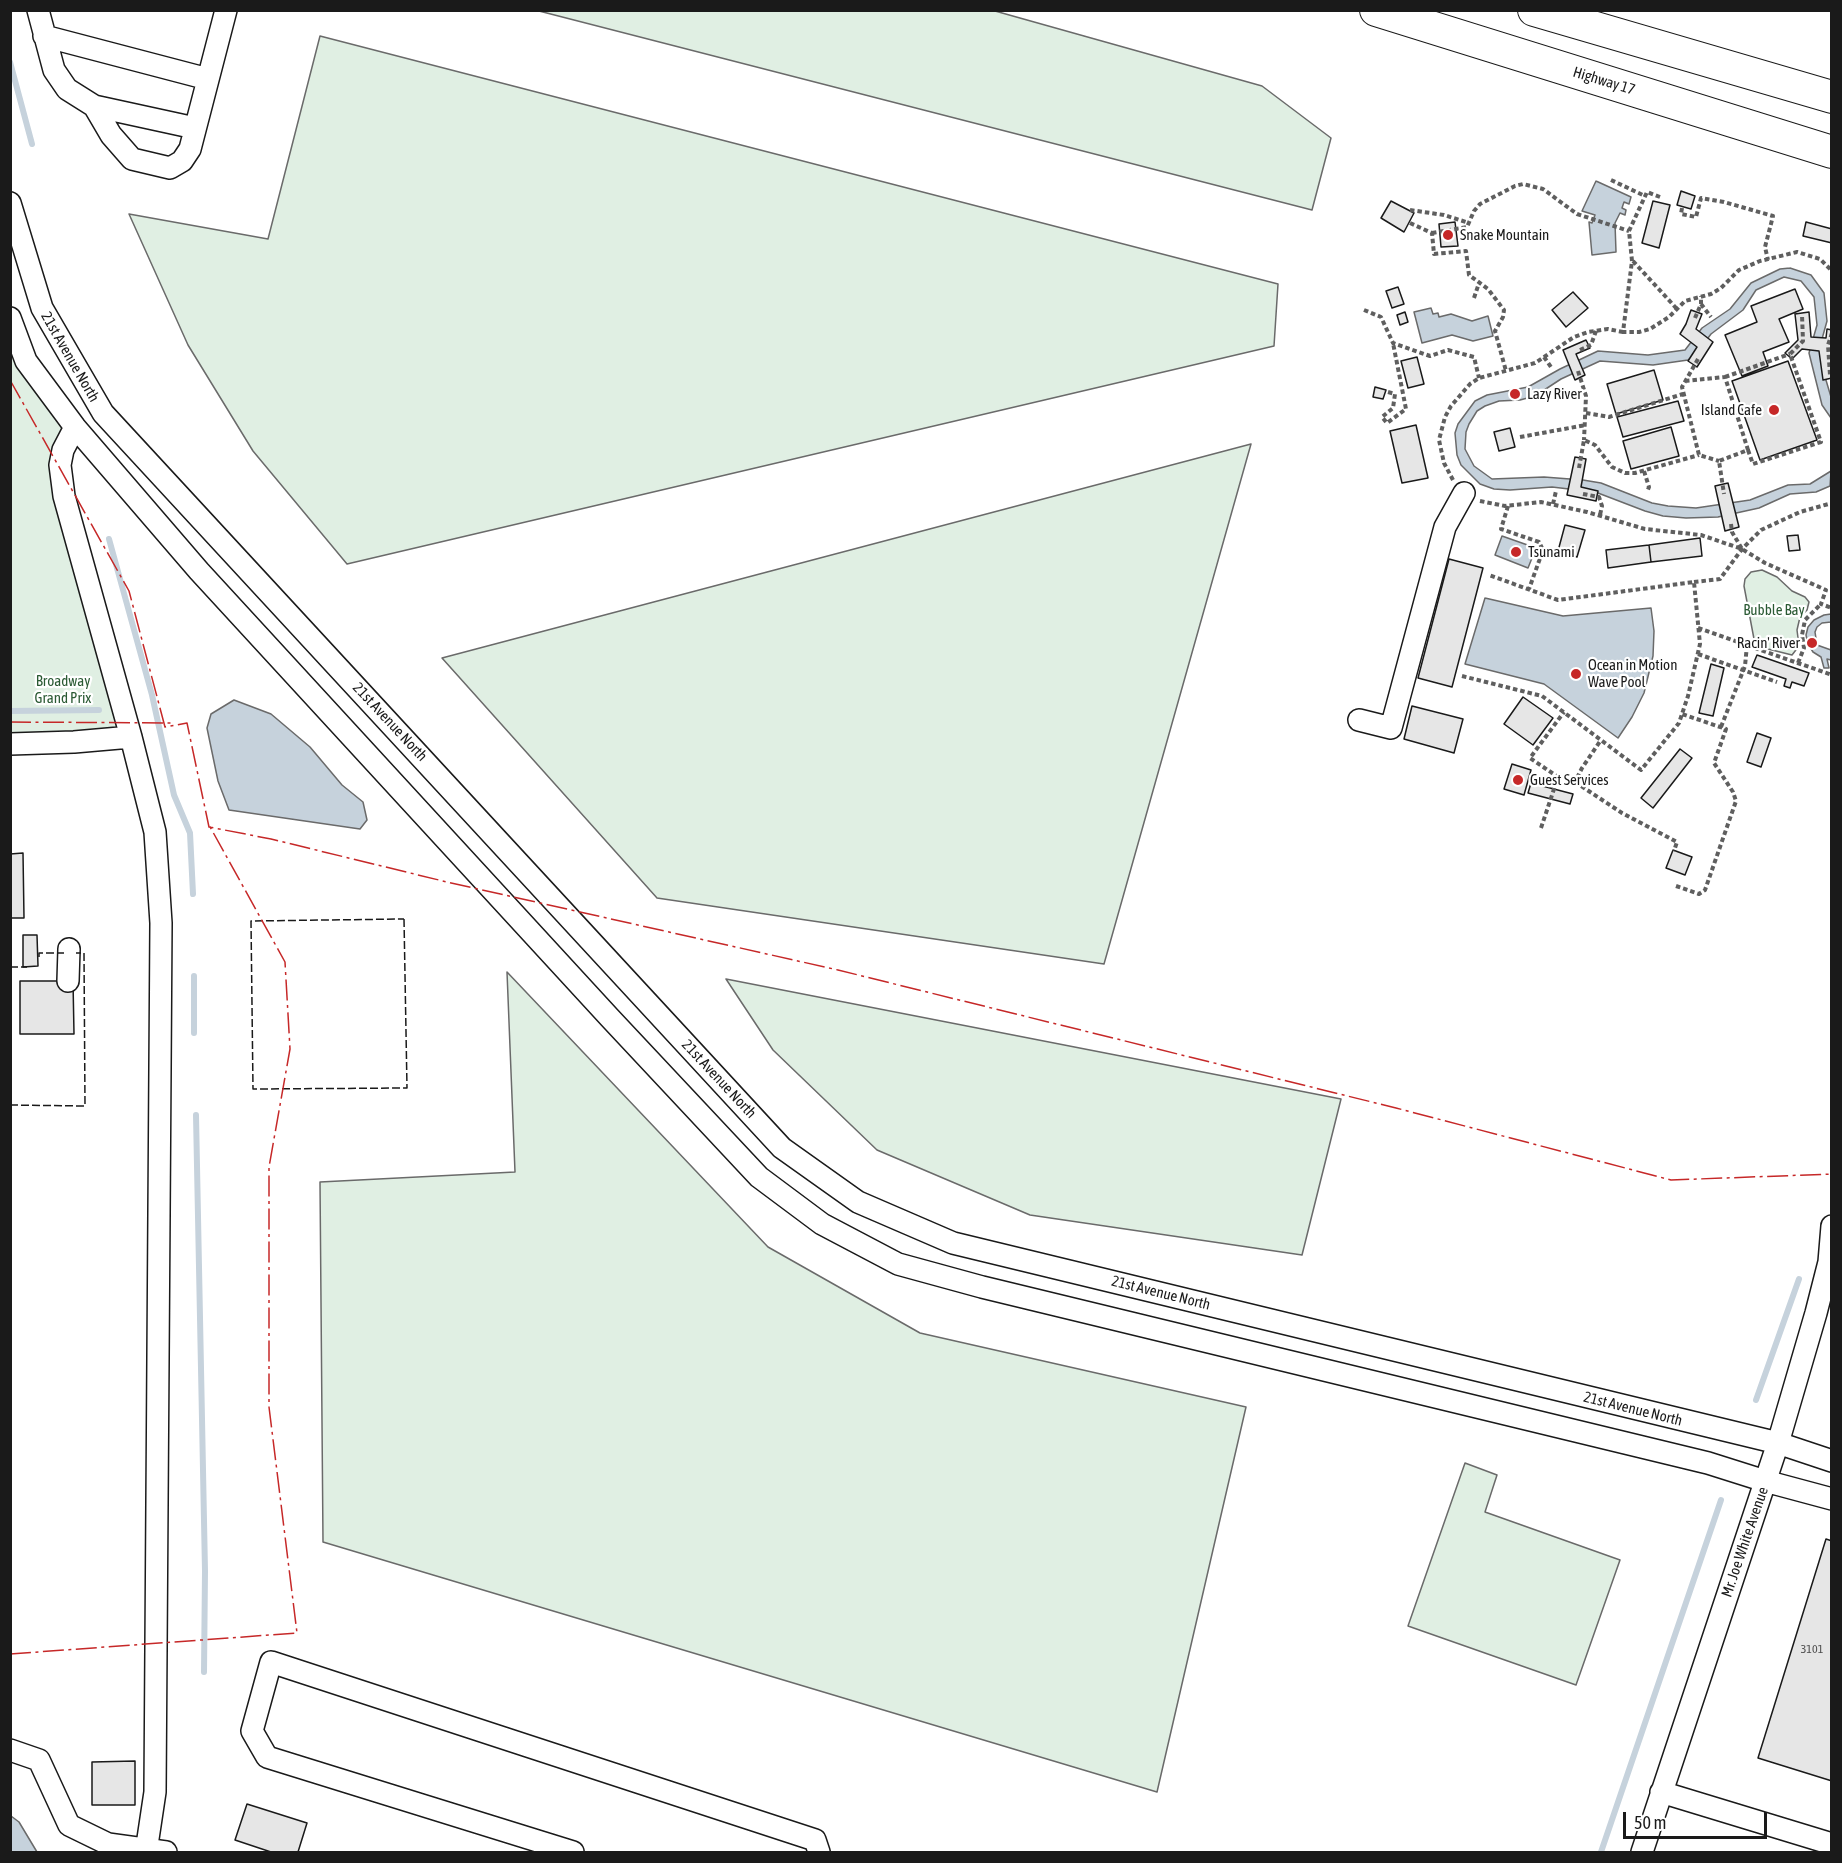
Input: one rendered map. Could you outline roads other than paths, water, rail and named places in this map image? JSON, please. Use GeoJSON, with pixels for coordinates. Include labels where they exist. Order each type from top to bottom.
{"type":"FeatureCollection","features":[{"type":"Feature","properties":{"kind":"highway","name":"Highway 17"},"geometry":{"type":"LineString","coordinates":[[1376,10],[1832,152]]}},
{"type":"Feature","properties":{"kind":"highway"},"geometry":{"type":"LineString","coordinates":[[1534,10],[1832,97]]}},
{"type":"Feature","properties":{"kind":"street"},"geometry":{"type":"LineString","coordinates":[[38,10],[54,70],[67,89],[94,106],[195,128]]}},
{"type":"Feature","properties":{"kind":"street"},"geometry":{"type":"LineString","coordinates":[[94,106],[111,135],[132,159],[170,168],[182,161],[190,149],[225,10]]}},
{"type":"Feature","properties":{"kind":"street"},"geometry":{"type":"LineString","coordinates":[[44,36],[208,79]]}},
{"type":"Feature","properties":{"kind":"street","name":"21st Avenue North"},"geometry":{"type":"LineString","coordinates":[[11,207],[42,308],[103,412],[782,1148],[858,1202],[953,1243],[1778,1443],[1832,1461]]}},
{"type":"Feature","properties":{"kind":"street"},"geometry":{"type":"LineString","coordinates":[[10,318],[26,361],[75,427],[199,571],[759,1177],[822,1224],[898,1264],[950,1279],[1708,1463],[1832,1499]]}},
{"type":"Feature","properties":{"kind":"street"},"geometry":{"type":"LineString","coordinates":[[75,427],[63,450],[60,465],[64,496],[155,832],[161,923],[155,1792],[146,1851]]}},
{"type":"Feature","properties":{"kind":"street"},"geometry":{"type":"LineString","coordinates":[[1359,720],[1391,728],[1445,527],[1464,493]]}},
{"type":"Feature","properties":{"kind":"street"},"geometry":{"type":"LineString","coordinates":[[10,744],[131,737]]}},
{"type":"Feature","properties":{"kind":"street"},"geometry":{"type":"LineString","coordinates":[[68,981],[69,949]]}},
{"type":"Feature","properties":{"kind":"street","name":"Mr. Joe White Avenue"},"geometry":{"type":"LineString","coordinates":[[1642,1852],[1778,1443],[1829,1262],[1832,1226]]}},
{"type":"Feature","properties":{"kind":"street"},"geometry":{"type":"LineString","coordinates":[[573,1852],[267,1757],[252,1731],[271,1662],[814,1840],[819,1852]]}},
{"type":"Feature","properties":{"kind":"street"},"geometry":{"type":"LineString","coordinates":[[10,1750],[39,1760],[69,1825],[108,1844],[166,1852]]}},
{"type":"Feature","properties":{"kind":"street"},"geometry":{"type":"LineString","coordinates":[[1661,1792],[1832,1844]]}},
{"type":"Feature","properties":{"kind":"waterway"},"geometry":{"type":"LineString","coordinates":[[10,62],[32,144]]}},
{"type":"Feature","properties":{"kind":"waterway"},"geometry":{"type":"LineString","coordinates":[[109,539],[152,695],[174,795],[190,833],[193,894]]}},
{"type":"Feature","properties":{"kind":"waterway"},"geometry":{"type":"LineString","coordinates":[[10,711],[99,710]]}},
{"type":"Feature","properties":{"kind":"waterway"},"geometry":{"type":"LineString","coordinates":[[194,976],[194,1033]]}},
{"type":"Feature","properties":{"kind":"waterway"},"geometry":{"type":"LineString","coordinates":[[196,1115],[205,1571],[204,1672]]}},
{"type":"Feature","properties":{"kind":"waterway"},"geometry":{"type":"LineString","coordinates":[[1756,1400],[1799,1279]]}},
{"type":"Feature","properties":{"kind":"waterway"},"geometry":{"type":"LineString","coordinates":[[1601,1852],[1721,1500]]}},
{"type":"Feature","properties":{"kind":"place","name":"Snake Mountain"},"geometry":{"type":"Point","coordinates":[1448,235]}},
{"type":"Feature","properties":{"kind":"place","name":"Lazy River"},"geometry":{"type":"Point","coordinates":[1515,394]}},
{"type":"Feature","properties":{"kind":"place","name":"Island Cafe"},"geometry":{"type":"Point","coordinates":[1774,410]}},
{"type":"Feature","properties":{"kind":"place","name":"Tsunami"},"geometry":{"type":"Point","coordinates":[1516,552]}},
{"type":"Feature","properties":{"kind":"place","name":"Racin' River"},"geometry":{"type":"Point","coordinates":[1812,643]}},
{"type":"Feature","properties":{"kind":"place","name":"Ocean in Motion Wave Pool"},"geometry":{"type":"Point","coordinates":[1576,674]}},
{"type":"Feature","properties":{"kind":"place","name":"Guest Services"},"geometry":{"type":"Point","coordinates":[1518,780]}},
{"type":"Feature","properties":{"kind":"park label","name":"Bubble Bay"},"geometry":{"type":"Point","coordinates":[1774,610]}},
{"type":"Feature","properties":{"kind":"park label","name":"Broadway Grand Prix"},"geometry":{"type":"Point","coordinates":[63,690]}}]}
